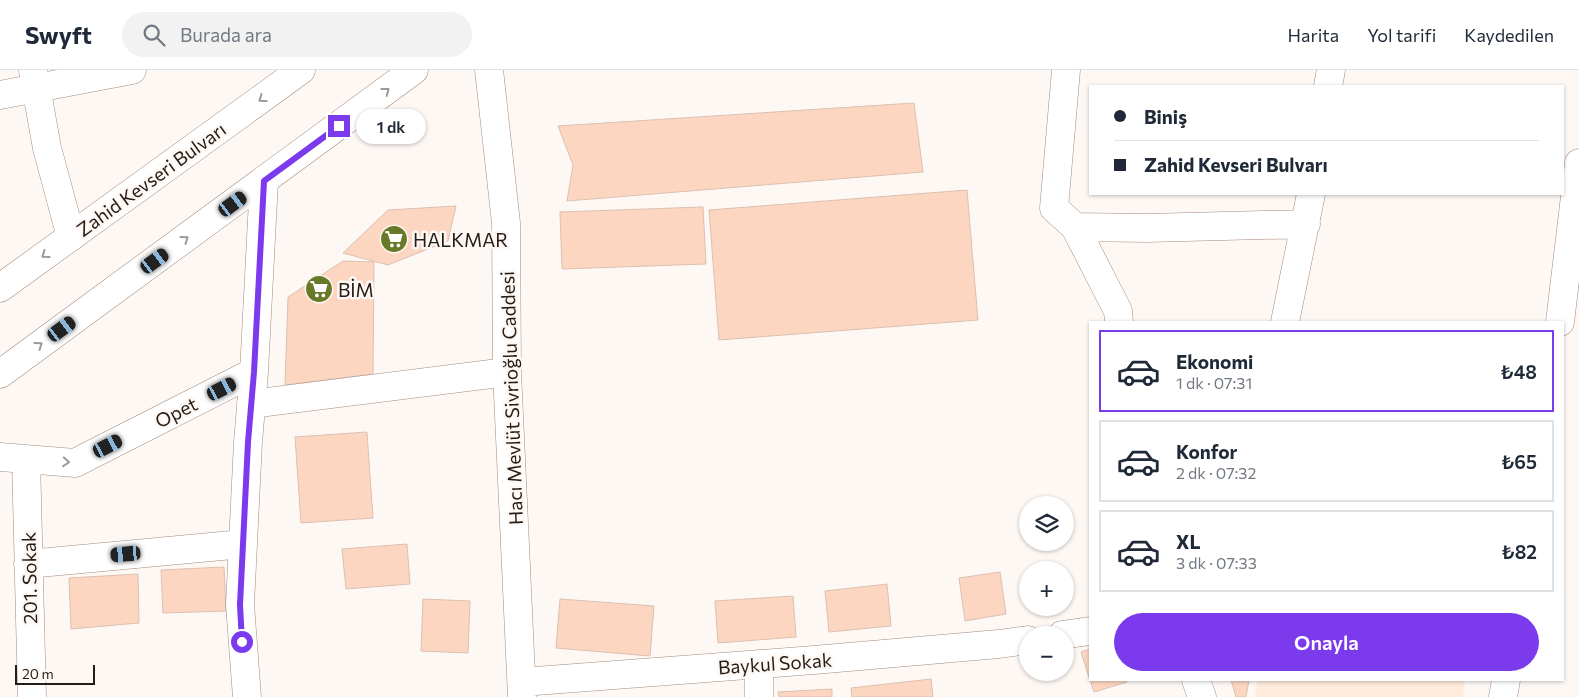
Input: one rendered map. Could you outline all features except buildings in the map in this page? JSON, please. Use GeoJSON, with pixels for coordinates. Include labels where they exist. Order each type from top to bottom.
{"type":"FeatureCollection","features":[{"type":"Feature","properties":{"kind":"street"},"geometry":{"type":"LineString","coordinates":[[0,95],[34,79],[132,70]]}},
{"type":"Feature","properties":{"kind":"street","name":"Zahid Kevseri Bulvarı"},"geometry":{"type":"LineString","coordinates":[[0,288],[301,70]]}},
{"type":"Feature","properties":{"kind":"street"},"geometry":{"type":"LineString","coordinates":[[0,374],[414,70]]}},
{"type":"Feature","properties":{"kind":"street","name":"Hacı Mevlüt Sivrioğlu Caddesi"},"geometry":{"type":"LineString","coordinates":[[489,70],[506,223],[507,372],[522,689]]}},
{"type":"Feature","properties":{"kind":"street"},"geometry":{"type":"LineString","coordinates":[[1066,70],[1054,208],[1075,227],[1118,311],[1119,321]]}},
{"type":"Feature","properties":{"kind":"street"},"geometry":{"type":"LineString","coordinates":[[1328,85],[1331,70]]}},
{"type":"Feature","properties":{"kind":"street"},"geometry":{"type":"LineString","coordinates":[[34,79],[46,148],[71,237]]}},
{"type":"Feature","properties":{"kind":"street"},"geometry":{"type":"LineString","coordinates":[[1560,321],[1579,163]]}},
{"type":"Feature","properties":{"kind":"street"},"geometry":{"type":"LineString","coordinates":[[247,697],[240,605],[264,181]]}},
{"type":"Feature","properties":{"kind":"street"},"geometry":{"type":"LineString","coordinates":[[1285,321],[1311,195]]}},
{"type":"Feature","properties":{"kind":"street"},"geometry":{"type":"LineString","coordinates":[[1075,227],[1147,228],[1306,224]]}},
{"type":"Feature","properties":{"kind":"street","name":"Opet"},"geometry":{"type":"LineString","coordinates":[[7,459],[75,463],[254,372]]}},
{"type":"Feature","properties":{"kind":"street"},"geometry":{"type":"LineString","coordinates":[[251,404],[507,372]]}},
{"type":"Feature","properties":{"kind":"street","name":"201. Sokak"},"geometry":{"type":"LineString","coordinates":[[7,459],[28,564],[32,697]]}},
{"type":"Feature","properties":{"kind":"street"},"geometry":{"type":"LineString","coordinates":[[28,564],[243,544]]}},
{"type":"Feature","properties":{"kind":"street"},"geometry":{"type":"LineString","coordinates":[[1074,633],[1089,631]]}},
{"type":"Feature","properties":{"kind":"street","name":"Baykul Sokak"},"geometry":{"type":"LineString","coordinates":[[522,689],[759,664],[1019,641]]}},
{"type":"Feature","properties":{"kind":"street"},"geometry":{"type":"LineString","coordinates":[[759,664],[759,697]]}},
{"type":"Feature","properties":{"kind":"street"},"geometry":{"type":"LineString","coordinates":[[1196,681],[1202,697]]}},
{"type":"Feature","properties":{"kind":"street"},"geometry":{"type":"LineString","coordinates":[[1503,697],[1506,681]]}},
{"type":"Feature","properties":{"kind":"shaded area"},"geometry":{"type":"Polygon","coordinates":[[[1257,681],[1465,681],[1463,697],[1255,697],[1257,681]]]}},
{"type":"Feature","properties":{"kind":"place","name":"HALKMAR"},"geometry":{"type":"Point","coordinates":[394,239]}},
{"type":"Feature","properties":{"kind":"place","name":"BİM"},"geometry":{"type":"Point","coordinates":[319,289]}},
{"type":"Feature","properties":{"kind":"route"},"geometry":{"type":"LineString","coordinates":[[242,642],[240,605],[264,181],[339,126]]}}]}
